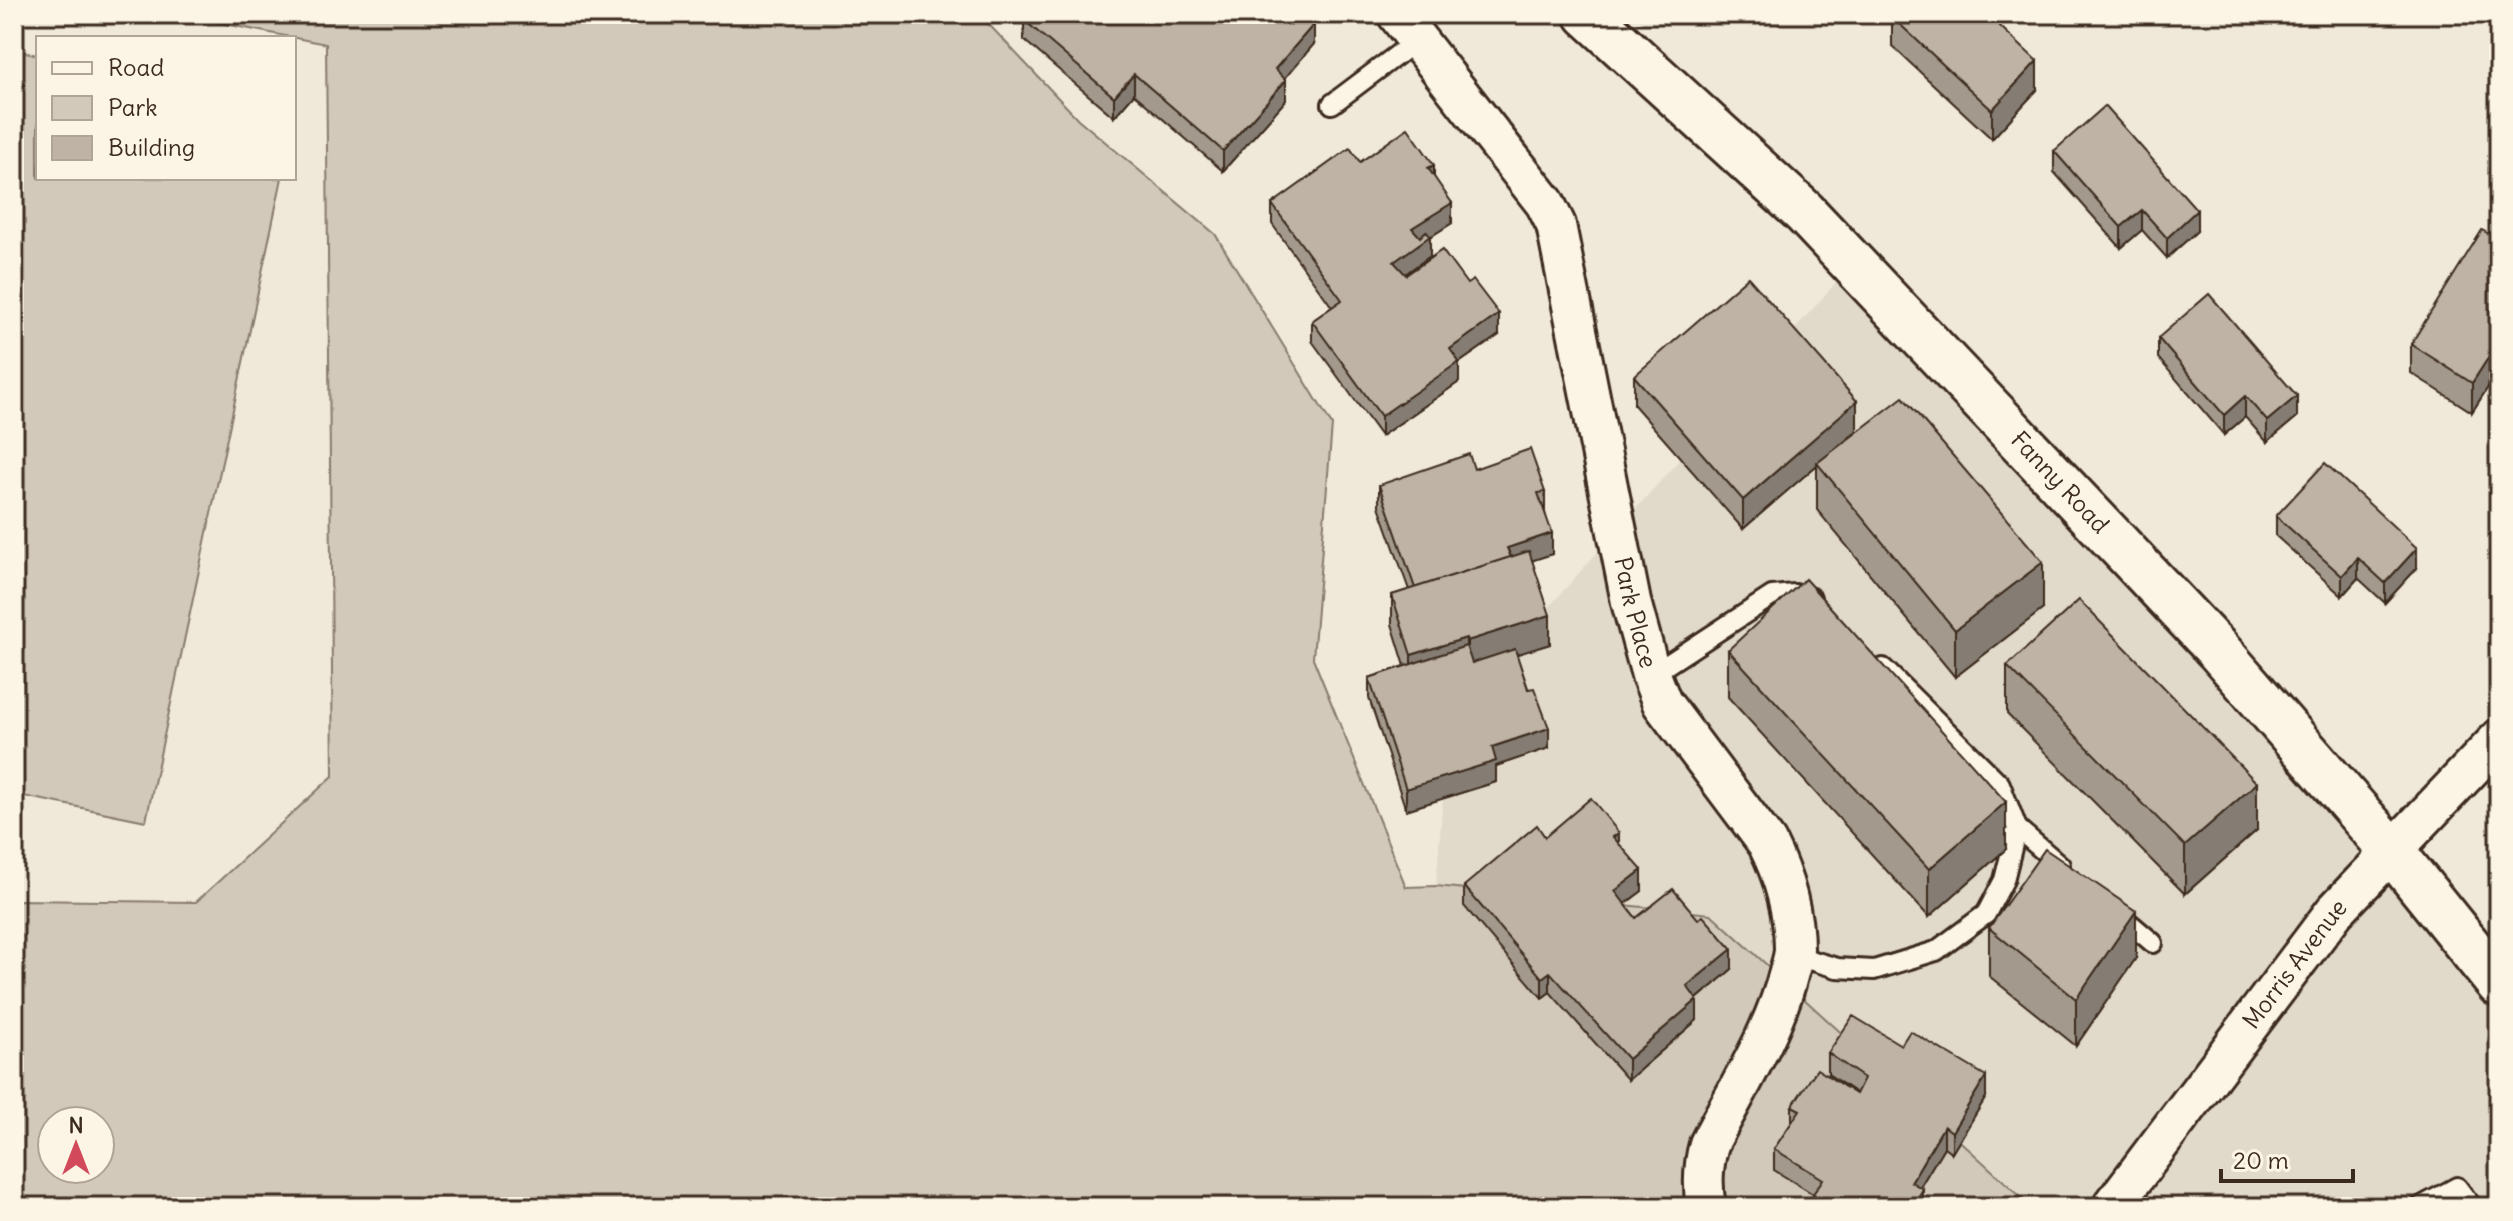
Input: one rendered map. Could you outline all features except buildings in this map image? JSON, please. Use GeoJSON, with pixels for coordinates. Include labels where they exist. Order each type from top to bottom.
{"type":"FeatureCollection","features":[{"type":"Feature","properties":{"kind":"main road","name":"Fanny Road"},"geometry":{"type":"LineString","coordinates":[[1587,14],[1804,212],[2218,650],[2392,851],[2487,969]]}},
{"type":"Feature","properties":{"kind":"street","name":"Park Place"},"geometry":{"type":"LineString","coordinates":[[1407,27],[1545,203],[1556,225],[1631,602],[1651,675],[1662,703],[1767,843],[1779,867],[1788,900],[1793,955],[1786,987],[1773,1019],[1709,1144],[1703,1166],[1706,1207]]}},
{"type":"Feature","properties":{"kind":"street","name":"Morris Avenue"},"geometry":{"type":"LineString","coordinates":[[2112,1207],[2335,911],[2499,739]]}},
{"type":"Feature","properties":{"kind":"lane"},"geometry":{"type":"LineString","coordinates":[[1332,104],[1407,27]]}},
{"type":"Feature","properties":{"kind":"lane"},"geometry":{"type":"LineString","coordinates":[[1651,675],[1772,596],[1795,594],[1812,598],[1823,609]]}},
{"type":"Feature","properties":{"kind":"lane"},"geometry":{"type":"LineString","coordinates":[[1867,653],[2000,784],[2017,828],[2073,876]]}},
{"type":"Feature","properties":{"kind":"lane"},"geometry":{"type":"LineString","coordinates":[[1793,955],[1837,968],[1874,970],[1936,951],[1986,914],[2004,880],[2017,828]]}},
{"type":"Feature","properties":{"kind":"lane"},"geometry":{"type":"LineString","coordinates":[[2107,905],[2153,943]]}},
{"type":"Feature","properties":{"kind":"lane"},"geometry":{"type":"LineString","coordinates":[[2420,1207],[2457,1187],[2472,1207]]}},
{"type":"Feature","properties":{"kind":"shaded area"},"geometry":{"type":"Polygon","coordinates":[[[1856,260],[2499,981],[2499,1207],[2032,1207],[1711,914],[1436,886],[1449,720],[1856,260]]]}},
{"type":"Feature","properties":{"kind":"green space"},"geometry":{"type":"Polygon","coordinates":[[[175,14],[979,14],[1078,119],[1215,234],[1332,425],[1313,658],[1406,887],[1436,886],[1711,914],[2032,1207],[14,1207],[14,900],[196,902],[333,776],[326,44],[175,14]]]}},
{"type":"Feature","properties":{"kind":"green space"},"geometry":{"type":"Polygon","coordinates":[[[14,50],[36,55],[36,180],[282,180],[146,821],[14,794],[14,50]]]}}]}
